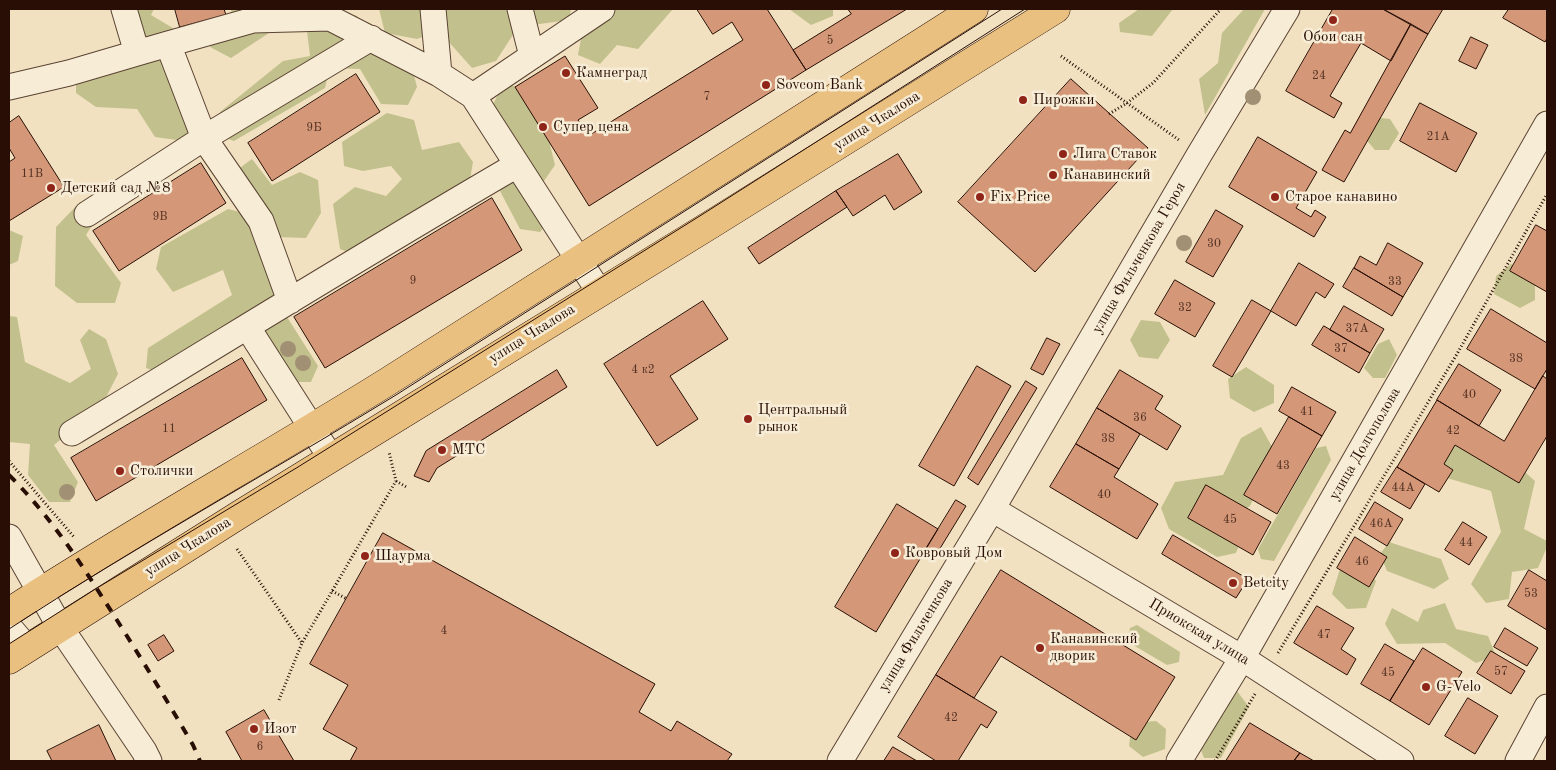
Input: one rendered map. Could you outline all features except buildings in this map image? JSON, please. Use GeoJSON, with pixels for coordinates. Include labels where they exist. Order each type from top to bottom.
{"type":"FeatureCollection","features":[{"type":"Feature","properties":{"kind":"main road"},"geometry":{"type":"LineString","coordinates":[[9,612],[82,564],[313,429],[974,9]]}},
{"type":"Feature","properties":{"kind":"main road","name":"улица Чкалова"},"geometry":{"type":"LineString","coordinates":[[18,654],[1056,9]]}},
{"type":"Feature","properties":{"kind":"street"},"geometry":{"type":"LineString","coordinates":[[124,9],[137,53]]}},
{"type":"Feature","properties":{"kind":"street"},"geometry":{"type":"LineString","coordinates":[[433,9],[439,74]]}},
{"type":"Feature","properties":{"kind":"street"},"geometry":{"type":"LineString","coordinates":[[520,9],[532,56]]}},
{"type":"Feature","properties":{"kind":"street"},"geometry":{"type":"LineString","coordinates":[[473,96],[602,9]]}},
{"type":"Feature","properties":{"kind":"street","name":"улица Фильченкова Героя"},"geometry":{"type":"LineString","coordinates":[[992,509],[1199,155],[1287,9]]}},
{"type":"Feature","properties":{"kind":"street"},"geometry":{"type":"LineString","coordinates":[[9,87],[69,73],[168,44],[252,14],[330,18],[439,74],[473,96],[600,293]]}},
{"type":"Feature","properties":{"kind":"street"},"geometry":{"type":"LineString","coordinates":[[87,214],[204,138],[371,38]]}},
{"type":"Feature","properties":{"kind":"street"},"geometry":{"type":"LineString","coordinates":[[168,44],[204,138],[261,221],[290,301]]}},
{"type":"Feature","properties":{"kind":"street","name":"улица Долгополова"},"geometry":{"type":"LineString","coordinates":[[1179,761],[1242,658],[1547,124]]}},
{"type":"Feature","properties":{"kind":"street"},"geometry":{"type":"LineString","coordinates":[[72,433],[248,328],[389,239],[517,165]]}},
{"type":"Feature","properties":{"kind":"street"},"geometry":{"type":"LineString","coordinates":[[248,328],[331,458]]}},
{"type":"Feature","properties":{"kind":"street","name":"Приокская улица"},"geometry":{"type":"LineString","coordinates":[[992,509],[1242,658],[1401,761]]}},
{"type":"Feature","properties":{"kind":"street","name":"улица Фильченкова"},"geometry":{"type":"LineString","coordinates":[[840,761],[992,509]]}},
{"type":"Feature","properties":{"kind":"street"},"geometry":{"type":"LineString","coordinates":[[9,537],[60,627],[149,761]]}},
{"type":"Feature","properties":{"kind":"street"},"geometry":{"type":"LineString","coordinates":[[9,627],[18,654]]}},
{"type":"Feature","properties":{"kind":"street"},"geometry":{"type":"LineString","coordinates":[[1518,761],[1547,707]]}},
{"type":"Feature","properties":{"kind":"path"},"geometry":{"type":"LineString","coordinates":[[1109,114],[1153,83],[1220,9]]}},
{"type":"Feature","properties":{"kind":"path"},"geometry":{"type":"LineString","coordinates":[[1061,56],[1199,155]]}},
{"type":"Feature","properties":{"kind":"path"},"geometry":{"type":"LineString","coordinates":[[1276,658],[1457,354],[1547,194]]}},
{"type":"Feature","properties":{"kind":"path"},"geometry":{"type":"LineString","coordinates":[[279,700],[302,643],[396,481],[390,454]]}},
{"type":"Feature","properties":{"kind":"path"},"geometry":{"type":"LineString","coordinates":[[9,461],[74,537]]}},
{"type":"Feature","properties":{"kind":"path"},"geometry":{"type":"LineString","coordinates":[[396,481],[408,488]]}},
{"type":"Feature","properties":{"kind":"path"},"geometry":{"type":"LineString","coordinates":[[237,549],[302,643]]}},
{"type":"Feature","properties":{"kind":"path"},"geometry":{"type":"LineString","coordinates":[[332,591],[347,599]]}},
{"type":"Feature","properties":{"kind":"path"},"geometry":{"type":"LineString","coordinates":[[1215,761],[1258,689]]}},
{"type":"Feature","properties":{"kind":"shaded area"},"geometry":{"type":"Polygon","coordinates":[[[112,9],[154,9],[151,15],[178,31],[195,127],[184,141],[155,137],[137,109],[96,107],[76,93],[76,63],[138,45],[112,13],[112,9]]]}},
{"type":"Feature","properties":{"kind":"shaded area"},"geometry":{"type":"Polygon","coordinates":[[[231,9],[336,9],[357,16],[375,46],[407,49],[417,87],[408,105],[381,104],[360,69],[330,68],[325,88],[234,141],[217,135],[220,112],[283,61],[310,56],[307,31],[275,29],[231,58],[210,47],[216,24],[232,18],[231,9]]]}},
{"type":"Feature","properties":{"kind":"shaded area"},"geometry":{"type":"Polygon","coordinates":[[[379,9],[571,9],[569,20],[518,27],[496,61],[472,68],[439,31],[417,39],[385,33],[379,9]]]}},
{"type":"Feature","properties":{"kind":"shaded area"},"geometry":{"type":"Polygon","coordinates":[[[617,9],[673,9],[638,49],[617,45],[600,64],[578,55],[582,33],[617,9]]]}},
{"type":"Feature","properties":{"kind":"shaded area"},"geometry":{"type":"Polygon","coordinates":[[[789,9],[833,9],[833,16],[811,25],[789,9]]]}},
{"type":"Feature","properties":{"kind":"shaded area"},"geometry":{"type":"Polygon","coordinates":[[[1139,9],[1173,9],[1152,36],[1120,32],[1119,23],[1139,9]]]}},
{"type":"Feature","properties":{"kind":"shaded area"},"geometry":{"type":"Polygon","coordinates":[[[1244,9],[1265,9],[1205,115],[1199,79],[1218,63],[1222,33],[1244,9]]]}},
{"type":"Feature","properties":{"kind":"shaded area"},"geometry":{"type":"Polygon","coordinates":[[[503,85],[536,88],[555,165],[533,197],[549,221],[540,232],[520,229],[500,191],[519,161],[490,110],[503,85]]]}},
{"type":"Feature","properties":{"kind":"shaded area"},"geometry":{"type":"Polygon","coordinates":[[[387,113],[414,120],[422,150],[459,142],[473,162],[466,202],[369,260],[340,249],[333,204],[355,187],[386,196],[402,179],[391,166],[363,171],[344,166],[342,142],[387,113]]]}},
{"type":"Feature","properties":{"kind":"shaded area"},"geometry":{"type":"Polygon","coordinates":[[[1372,117],[1390,119],[1399,133],[1389,150],[1375,150],[1363,136],[1372,117]]]}},
{"type":"Feature","properties":{"kind":"shaded area"},"geometry":{"type":"Polygon","coordinates":[[[252,159],[272,185],[300,172],[318,180],[321,213],[306,238],[275,237],[237,170],[252,159]]]}},
{"type":"Feature","properties":{"kind":"shaded area"},"geometry":{"type":"Polygon","coordinates":[[[80,202],[98,216],[86,235],[121,283],[115,303],[77,303],[55,286],[56,227],[80,202]]]}},
{"type":"Feature","properties":{"kind":"shaded area"},"geometry":{"type":"Polygon","coordinates":[[[228,209],[252,215],[275,298],[318,366],[311,382],[290,382],[250,319],[160,373],[146,368],[148,348],[232,295],[223,270],[173,292],[156,269],[161,247],[228,209]]]}},
{"type":"Feature","properties":{"kind":"shaded area"},"geometry":{"type":"Polygon","coordinates":[[[9,230],[23,236],[18,261],[9,265],[9,230]]]}},
{"type":"Feature","properties":{"kind":"shaded area"},"geometry":{"type":"Polygon","coordinates":[[[1511,264],[1535,278],[1535,300],[1520,308],[1494,294],[1496,276],[1511,264]]]}},
{"type":"Feature","properties":{"kind":"shaded area"},"geometry":{"type":"Polygon","coordinates":[[[9,316],[17,317],[25,362],[70,383],[91,369],[80,340],[89,329],[106,339],[118,374],[101,407],[54,445],[78,482],[70,502],[49,502],[28,475],[30,444],[9,442],[9,316]]]}},
{"type":"Feature","properties":{"kind":"shaded area"},"geometry":{"type":"Polygon","coordinates":[[[1141,320],[1160,322],[1170,340],[1158,359],[1139,357],[1130,340],[1141,320]]]}},
{"type":"Feature","properties":{"kind":"shaded area"},"geometry":{"type":"Polygon","coordinates":[[[1389,339],[1397,355],[1385,378],[1373,378],[1364,368],[1378,344],[1389,339]]]}},
{"type":"Feature","properties":{"kind":"shaded area"},"geometry":{"type":"Polygon","coordinates":[[[1246,367],[1274,385],[1274,403],[1254,412],[1230,398],[1228,379],[1246,367]]]}},
{"type":"Feature","properties":{"kind":"shaded area"},"geometry":{"type":"Polygon","coordinates":[[[1261,427],[1275,452],[1250,506],[1232,519],[1242,538],[1236,553],[1217,557],[1169,529],[1161,508],[1175,482],[1223,475],[1241,438],[1261,427]]]}},
{"type":"Feature","properties":{"kind":"shaded area"},"geometry":{"type":"Polygon","coordinates":[[[1433,434],[1493,444],[1535,481],[1524,529],[1547,541],[1547,547],[1538,568],[1512,572],[1509,599],[1486,603],[1471,584],[1501,532],[1491,491],[1447,478],[1433,434]]]}},
{"type":"Feature","properties":{"kind":"shaded area"},"geometry":{"type":"Polygon","coordinates":[[[1326,446],[1331,460],[1274,561],[1261,559],[1258,549],[1316,448],[1326,446]]]}},
{"type":"Feature","properties":{"kind":"shaded area"},"geometry":{"type":"Polygon","coordinates":[[[1389,542],[1441,559],[1449,579],[1434,589],[1387,571],[1380,554],[1389,542]]]}},
{"type":"Feature","properties":{"kind":"shaded area"},"geometry":{"type":"Polygon","coordinates":[[[1364,565],[1376,581],[1366,608],[1347,609],[1332,594],[1341,566],[1364,565]]]}},
{"type":"Feature","properties":{"kind":"shaded area"},"geometry":{"type":"Polygon","coordinates":[[[1445,603],[1456,629],[1488,636],[1496,656],[1476,663],[1445,643],[1397,644],[1385,624],[1392,608],[1418,622],[1423,610],[1445,603]]]}},
{"type":"Feature","properties":{"kind":"shaded area"},"geometry":{"type":"Polygon","coordinates":[[[1137,625],[1180,652],[1179,662],[1167,665],[1128,642],[1130,628],[1137,625]]]}},
{"type":"Feature","properties":{"kind":"shaded area"},"geometry":{"type":"Polygon","coordinates":[[[1226,691],[1237,691],[1249,707],[1221,758],[1204,758],[1197,740],[1226,691]]]}},
{"type":"Feature","properties":{"kind":"shaded area"},"geometry":{"type":"Polygon","coordinates":[[[1156,721],[1166,729],[1165,749],[1143,757],[1129,746],[1132,723],[1156,721]]]}},
{"type":"Feature","properties":{"kind":"tram line"},"geometry":{"type":"LineString","coordinates":[[9,629],[104,569],[396,395],[1002,9]]}},
{"type":"Feature","properties":{"kind":"tram line"},"geometry":{"type":"LineString","coordinates":[[9,644],[97,588],[298,467],[703,214],[1025,9]]}},
{"type":"Feature","properties":{"kind":"railway"},"geometry":{"type":"LineString","coordinates":[[9,475],[45,515],[67,544],[170,705],[200,761]]}},
{"type":"Feature","properties":{"kind":"place","name":"Обои сан"},"geometry":{"type":"Point","coordinates":[1333,20]}},
{"type":"Feature","properties":{"kind":"place","name":"Камнеград"},"geometry":{"type":"Point","coordinates":[566,73]}},
{"type":"Feature","properties":{"kind":"place","name":"Sovcom Bank"},"geometry":{"type":"Point","coordinates":[766,85]}},
{"type":"Feature","properties":{"kind":"place","name":"Пирожки"},"geometry":{"type":"Point","coordinates":[1023,100]}},
{"type":"Feature","properties":{"kind":"place","name":"Супер цена"},"geometry":{"type":"Point","coordinates":[543,127]}},
{"type":"Feature","properties":{"kind":"place","name":"Лига Ставок"},"geometry":{"type":"Point","coordinates":[1063,154]}},
{"type":"Feature","properties":{"kind":"place","name":"Канавинский"},"geometry":{"type":"Point","coordinates":[1053,175]}},
{"type":"Feature","properties":{"kind":"place","name":"Детский сад №8"},"geometry":{"type":"Point","coordinates":[51,188]}},
{"type":"Feature","properties":{"kind":"place","name":"Fix Price"},"geometry":{"type":"Point","coordinates":[980,197]}},
{"type":"Feature","properties":{"kind":"place","name":"Старое канавино"},"geometry":{"type":"Point","coordinates":[1275,197]}},
{"type":"Feature","properties":{"kind":"place","name":"Центральный рынок"},"geometry":{"type":"Point","coordinates":[748,419]}},
{"type":"Feature","properties":{"kind":"place","name":"МТС"},"geometry":{"type":"Point","coordinates":[442,450]}},
{"type":"Feature","properties":{"kind":"place","name":"Столички"},"geometry":{"type":"Point","coordinates":[120,471]}},
{"type":"Feature","properties":{"kind":"place","name":"Ковровый Дом"},"geometry":{"type":"Point","coordinates":[895,553]}},
{"type":"Feature","properties":{"kind":"place","name":"Шаурма"},"geometry":{"type":"Point","coordinates":[365,556]}},
{"type":"Feature","properties":{"kind":"place","name":"Betcity"},"geometry":{"type":"Point","coordinates":[1233,583]}},
{"type":"Feature","properties":{"kind":"place","name":"Канавинский дворик"},"geometry":{"type":"Point","coordinates":[1040,648]}},
{"type":"Feature","properties":{"kind":"place","name":"G-Velo"},"geometry":{"type":"Point","coordinates":[1426,687]}},
{"type":"Feature","properties":{"kind":"place","name":"Изот"},"geometry":{"type":"Point","coordinates":[254,729]}}]}
